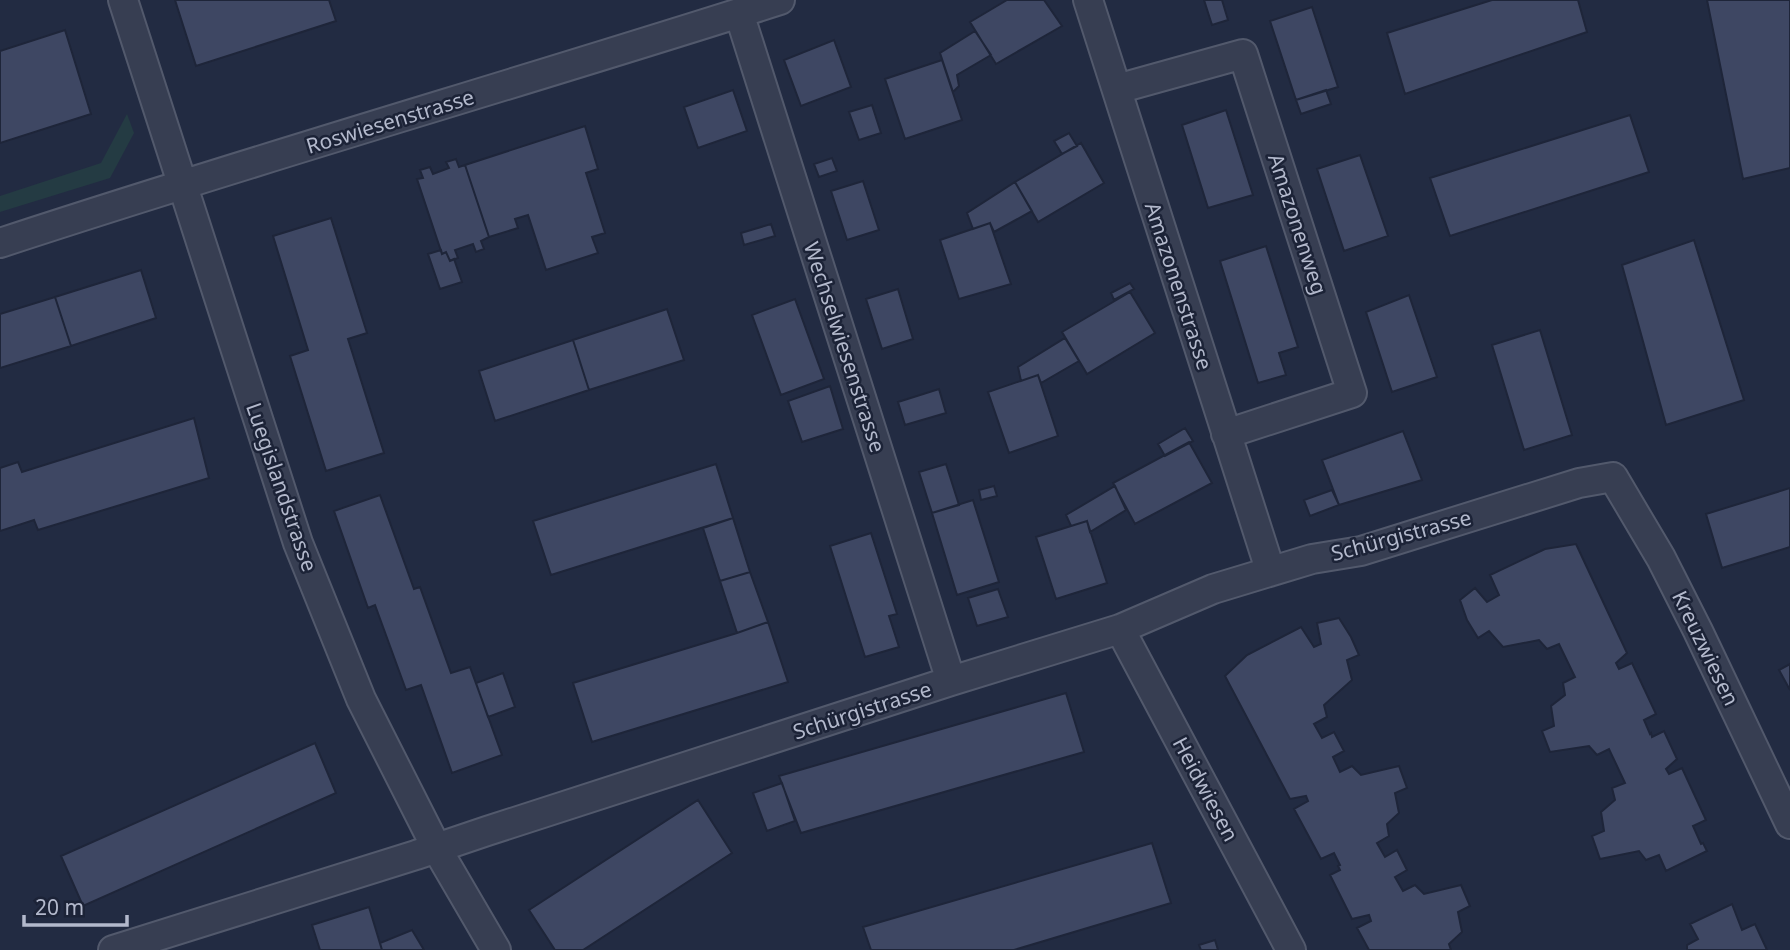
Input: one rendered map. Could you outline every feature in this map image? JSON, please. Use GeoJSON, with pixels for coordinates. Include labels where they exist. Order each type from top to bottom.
{"type":"FeatureCollection","features":[{"type":"Feature","properties":{"kind":"street","name":"Luegislandstrasse"},"geometry":{"type":"LineString","coordinates":[[123,0],[298,542],[361,699],[437,849],[496,950]]}},
{"type":"Feature","properties":{"kind":"street","name":"Roswiesenstrasse"},"geometry":{"type":"LineString","coordinates":[[0,243],[780,0]]}},
{"type":"Feature","properties":{"kind":"street","name":"Amazonenstrasse"},"geometry":{"type":"LineString","coordinates":[[1088,0],[1269,572]]}},
{"type":"Feature","properties":{"kind":"street","name":"Wechselwiesenstrasse"},"geometry":{"type":"LineString","coordinates":[[738,13],[951,681]]}},
{"type":"Feature","properties":{"kind":"street","name":"Amazonenweg"},"geometry":{"type":"LineString","coordinates":[[1116,89],[1243,54],[1352,393],[1226,434]]}},
{"type":"Feature","properties":{"kind":"street","name":"Schürgistrasse"},"geometry":{"type":"LineString","coordinates":[[113,950],[437,849],[951,681],[1120,629],[1213,589],[1312,558],[1361,551],[1579,483],[1613,477]]}},
{"type":"Feature","properties":{"kind":"street","name":"Kreuzwiesen"},"geometry":{"type":"LineString","coordinates":[[1613,477],[1661,558],[1790,824]]}},
{"type":"Feature","properties":{"kind":"street","name":"Heidwiesen"},"geometry":{"type":"LineString","coordinates":[[1120,629],[1292,950]]}},
{"type":"Feature","properties":{"kind":"shaded area"},"geometry":{"type":"Polygon","coordinates":[[[127,114],[134,133],[110,178],[0,212],[0,196],[101,163],[127,114]]]}},
{"type":"Feature","properties":{"kind":"building"},"geometry":{"type":"Polygon","coordinates":[[[175,0],[329,0],[336,21],[196,66],[175,0]]]}},
{"type":"Feature","properties":{"kind":"building"},"geometry":{"type":"Polygon","coordinates":[[[1007,0],[1044,0],[1062,26],[996,64],[970,22],[1007,0]]]}},
{"type":"Feature","properties":{"kind":"building"},"geometry":{"type":"Polygon","coordinates":[[[1204,0],[1222,0],[1228,20],[1212,25],[1204,0]]]}},
{"type":"Feature","properties":{"kind":"building"},"geometry":{"type":"Polygon","coordinates":[[[1492,0],[1578,0],[1587,32],[1405,94],[1387,33],[1492,0]]]}},
{"type":"Feature","properties":{"kind":"building"},"geometry":{"type":"Polygon","coordinates":[[[1707,0],[1790,0],[1790,168],[1743,179],[1707,0]]]}},
{"type":"Feature","properties":{"kind":"building"},"geometry":{"type":"Polygon","coordinates":[[[1312,7],[1338,87],[1296,100],[1270,21],[1312,7]]]}},
{"type":"Feature","properties":{"kind":"building"},"geometry":{"type":"Polygon","coordinates":[[[65,30],[91,114],[0,143],[0,51],[65,30]]]}},
{"type":"Feature","properties":{"kind":"building"},"geometry":{"type":"Polygon","coordinates":[[[975,31],[991,55],[957,75],[959,86],[953,92],[940,53],[975,31]]]}},
{"type":"Feature","properties":{"kind":"building"},"geometry":{"type":"Polygon","coordinates":[[[834,40],[851,87],[801,106],[784,60],[834,40]]]}},
{"type":"Feature","properties":{"kind":"building"},"geometry":{"type":"Polygon","coordinates":[[[942,60],[962,120],[905,139],[885,79],[942,60]]]}},
{"type":"Feature","properties":{"kind":"building"},"geometry":{"type":"Polygon","coordinates":[[[733,90],[747,131],[698,148],[684,107],[733,90]]]}},
{"type":"Feature","properties":{"kind":"building"},"geometry":{"type":"Polygon","coordinates":[[[1326,90],[1331,104],[1301,114],[1296,100],[1326,90]]]}},
{"type":"Feature","properties":{"kind":"building"},"geometry":{"type":"Polygon","coordinates":[[[872,105],[881,133],[859,140],[849,112],[872,105]]]}},
{"type":"Feature","properties":{"kind":"building"},"geometry":{"type":"Polygon","coordinates":[[[1226,110],[1253,195],[1208,208],[1182,125],[1226,110]]]}},
{"type":"Feature","properties":{"kind":"building"},"geometry":{"type":"Polygon","coordinates":[[[1630,115],[1649,172],[1450,236],[1430,178],[1630,115]]]}},
{"type":"Feature","properties":{"kind":"building"},"geometry":{"type":"Polygon","coordinates":[[[585,126],[598,169],[586,173],[605,233],[592,237],[598,253],[546,270],[528,215],[515,219],[518,228],[489,237],[465,165],[585,126]]]}},
{"type":"Feature","properties":{"kind":"building"},"geometry":{"type":"Polygon","coordinates":[[[1069,133],[1077,146],[1062,154],[1054,141],[1069,133]]]}},
{"type":"Feature","properties":{"kind":"building"},"geometry":{"type":"Polygon","coordinates":[[[1081,143],[1104,183],[1038,222],[1015,182],[1081,143]]]}},
{"type":"Feature","properties":{"kind":"building"},"geometry":{"type":"Polygon","coordinates":[[[1360,155],[1388,236],[1344,251],[1317,169],[1360,155]]]}},
{"type":"Feature","properties":{"kind":"building"},"geometry":{"type":"Polygon","coordinates":[[[832,158],[837,171],[819,177],[814,164],[832,158]]]}},
{"type":"Feature","properties":{"kind":"building"},"geometry":{"type":"Polygon","coordinates":[[[456,159],[459,167],[465,165],[489,237],[481,241],[484,249],[476,252],[473,244],[455,250],[458,258],[450,261],[446,252],[442,254],[417,179],[423,178],[420,170],[430,167],[433,174],[449,168],[446,162],[456,159]]]}},
{"type":"Feature","properties":{"kind":"building"},"geometry":{"type":"Polygon","coordinates":[[[863,181],[879,230],[847,240],[831,191],[863,181]]]}},
{"type":"Feature","properties":{"kind":"building"},"geometry":{"type":"Polygon","coordinates":[[[1015,182],[1032,211],[994,232],[990,223],[973,229],[967,213],[1015,182]]]}},
{"type":"Feature","properties":{"kind":"building"},"geometry":{"type":"Polygon","coordinates":[[[331,218],[367,333],[348,339],[384,453],[326,471],[290,356],[308,350],[273,236],[331,218]]]}},
{"type":"Feature","properties":{"kind":"building"},"geometry":{"type":"Polygon","coordinates":[[[990,223],[1011,284],[959,299],[940,240],[990,223]]]}},
{"type":"Feature","properties":{"kind":"building"},"geometry":{"type":"Polygon","coordinates":[[[771,224],[775,236],[744,245],[741,233],[771,224]]]}},
{"type":"Feature","properties":{"kind":"building"},"geometry":{"type":"Polygon","coordinates":[[[1694,240],[1744,400],[1666,425],[1622,265],[1694,240]]]}},
{"type":"Feature","properties":{"kind":"building"},"geometry":{"type":"Polygon","coordinates":[[[1266,246],[1298,347],[1279,353],[1286,375],[1258,383],[1220,261],[1266,246]]]}},
{"type":"Feature","properties":{"kind":"building"},"geometry":{"type":"Polygon","coordinates":[[[441,250],[442,254],[446,252],[450,261],[454,259],[462,282],[440,289],[428,254],[441,250]]]}},
{"type":"Feature","properties":{"kind":"building"},"geometry":{"type":"Polygon","coordinates":[[[141,270],[156,318],[71,346],[55,297],[141,270]]]}},
{"type":"Feature","properties":{"kind":"building"},"geometry":{"type":"Polygon","coordinates":[[[1130,283],[1134,289],[1114,300],[1111,293],[1130,283]]]}},
{"type":"Feature","properties":{"kind":"building"},"geometry":{"type":"Polygon","coordinates":[[[898,289],[913,339],[882,349],[866,299],[898,289]]]}},
{"type":"Feature","properties":{"kind":"building"},"geometry":{"type":"Polygon","coordinates":[[[1130,292],[1155,333],[1087,374],[1062,332],[1130,292]]]}},
{"type":"Feature","properties":{"kind":"building"},"geometry":{"type":"Polygon","coordinates":[[[1409,295],[1437,377],[1392,392],[1366,312],[1409,295]]]}},
{"type":"Feature","properties":{"kind":"building"},"geometry":{"type":"Polygon","coordinates":[[[55,297],[71,346],[0,368],[0,314],[55,297]]]}},
{"type":"Feature","properties":{"kind":"building"},"geometry":{"type":"Polygon","coordinates":[[[795,299],[824,379],[781,395],[752,315],[795,299]]]}},
{"type":"Feature","properties":{"kind":"building"},"geometry":{"type":"Polygon","coordinates":[[[667,309],[684,360],[589,390],[573,340],[667,309]]]}},
{"type":"Feature","properties":{"kind":"building"},"geometry":{"type":"Polygon","coordinates":[[[1540,330],[1572,435],[1524,450],[1492,345],[1540,330]]]}},
{"type":"Feature","properties":{"kind":"building"},"geometry":{"type":"Polygon","coordinates":[[[1065,338],[1079,361],[1041,383],[1038,375],[1021,381],[1018,367],[1065,338]]]}},
{"type":"Feature","properties":{"kind":"building"},"geometry":{"type":"Polygon","coordinates":[[[573,340],[589,390],[495,421],[479,371],[573,340]]]}},
{"type":"Feature","properties":{"kind":"building"},"geometry":{"type":"Polygon","coordinates":[[[1038,375],[1058,436],[1009,453],[988,392],[1038,375]]]}},
{"type":"Feature","properties":{"kind":"building"},"geometry":{"type":"Polygon","coordinates":[[[830,386],[843,429],[802,442],[788,401],[830,386]]]}},
{"type":"Feature","properties":{"kind":"building"},"geometry":{"type":"Polygon","coordinates":[[[939,389],[946,413],[905,425],[898,402],[939,389]]]}},
{"type":"Feature","properties":{"kind":"building"},"geometry":{"type":"Polygon","coordinates":[[[194,418],[209,478],[38,530],[34,520],[0,531],[0,468],[18,462],[22,472],[194,418]]]}},
{"type":"Feature","properties":{"kind":"building"},"geometry":{"type":"Polygon","coordinates":[[[1185,428],[1193,441],[1165,456],[1158,444],[1185,428]]]}},
{"type":"Feature","properties":{"kind":"building"},"geometry":{"type":"Polygon","coordinates":[[[1403,431],[1422,480],[1339,505],[1322,460],[1403,431]]]}},
{"type":"Feature","properties":{"kind":"building"},"geometry":{"type":"Polygon","coordinates":[[[1189,442],[1212,483],[1135,524],[1113,483],[1189,442]]]}},
{"type":"Feature","properties":{"kind":"building"},"geometry":{"type":"Polygon","coordinates":[[[716,464],[733,518],[551,575],[533,521],[716,464]]]}},
{"type":"Feature","properties":{"kind":"building"},"geometry":{"type":"Polygon","coordinates":[[[946,464],[959,505],[932,513],[919,472],[946,464]]]}},
{"type":"Feature","properties":{"kind":"building"},"geometry":{"type":"Polygon","coordinates":[[[994,486],[997,496],[981,500],[979,490],[994,486]]]}},
{"type":"Feature","properties":{"kind":"building"},"geometry":{"type":"Polygon","coordinates":[[[1115,486],[1126,510],[1090,532],[1087,521],[1071,526],[1066,515],[1115,486]]]}},
{"type":"Feature","properties":{"kind":"building"},"geometry":{"type":"Polygon","coordinates":[[[1790,488],[1790,547],[1722,568],[1706,514],[1790,488]]]}},
{"type":"Feature","properties":{"kind":"building"},"geometry":{"type":"Polygon","coordinates":[[[1332,490],[1339,505],[1310,516],[1304,500],[1332,490]]]}},
{"type":"Feature","properties":{"kind":"building"},"geometry":{"type":"Polygon","coordinates":[[[380,495],[414,589],[420,587],[451,673],[470,667],[502,755],[452,773],[421,685],[406,690],[375,605],[368,608],[334,511],[380,495]]]}},
{"type":"Feature","properties":{"kind":"building"},"geometry":{"type":"Polygon","coordinates":[[[973,500],[999,582],[957,595],[932,513],[973,500]]]}},
{"type":"Feature","properties":{"kind":"building"},"geometry":{"type":"Polygon","coordinates":[[[733,518],[750,572],[720,581],[703,528],[733,518]]]}},
{"type":"Feature","properties":{"kind":"building"},"geometry":{"type":"Polygon","coordinates":[[[1087,521],[1107,583],[1056,599],[1036,537],[1087,521]]]}},
{"type":"Feature","properties":{"kind":"building"},"geometry":{"type":"Polygon","coordinates":[[[871,533],[897,614],[889,616],[899,647],[865,657],[830,546],[871,533]]]}},
{"type":"Feature","properties":{"kind":"building"},"geometry":{"type":"Polygon","coordinates":[[[1576,544],[1627,653],[1616,663],[1619,669],[1632,663],[1656,714],[1644,720],[1650,734],[1652,737],[1664,731],[1677,759],[1666,769],[1669,774],[1682,768],[1706,820],[1693,826],[1707,851],[1666,871],[1659,855],[1646,860],[1639,851],[1600,859],[1592,836],[1604,831],[1601,812],[1615,800],[1612,788],[1625,783],[1609,749],[1597,755],[1589,746],[1550,752],[1542,731],[1554,726],[1551,706],[1565,695],[1563,683],[1575,677],[1559,644],[1547,649],[1539,640],[1503,647],[1489,631],[1478,638],[1467,620],[1460,600],[1475,588],[1487,602],[1499,595],[1490,575],[1545,549],[1576,544]]]}},
{"type":"Feature","properties":{"kind":"building"},"geometry":{"type":"Polygon","coordinates":[[[750,572],[768,622],[737,633],[720,581],[750,572]]]}},
{"type":"Feature","properties":{"kind":"building"},"geometry":{"type":"Polygon","coordinates":[[[998,589],[1008,617],[977,626],[968,598],[998,589]]]}},
{"type":"Feature","properties":{"kind":"building"},"geometry":{"type":"Polygon","coordinates":[[[1339,618],[1359,655],[1347,660],[1352,680],[1324,705],[1327,717],[1314,724],[1322,738],[1334,732],[1344,751],[1333,757],[1340,772],[1352,766],[1361,775],[1399,766],[1407,788],[1395,793],[1399,813],[1387,824],[1389,836],[1377,843],[1385,857],[1397,850],[1407,870],[1395,877],[1403,891],[1415,885],[1424,894],[1461,885],[1470,906],[1458,912],[1462,932],[1449,944],[1451,950],[1369,950],[1357,928],[1371,921],[1369,915],[1352,919],[1330,875],[1340,870],[1334,853],[1321,859],[1294,809],[1308,801],[1306,796],[1290,799],[1225,676],[1247,655],[1301,627],[1314,647],[1321,644],[1317,623],[1339,618]]]}},
{"type":"Feature","properties":{"kind":"building"},"geometry":{"type":"Polygon","coordinates":[[[768,622],[788,682],[592,742],[573,683],[768,622]]]}},
{"type":"Feature","properties":{"kind":"building"},"geometry":{"type":"Polygon","coordinates":[[[1790,664],[1790,690],[1779,670],[1790,664]]]}},
{"type":"Feature","properties":{"kind":"building"},"geometry":{"type":"Polygon","coordinates":[[[503,673],[515,707],[488,717],[476,683],[503,673]]]}},
{"type":"Feature","properties":{"kind":"building"},"geometry":{"type":"Polygon","coordinates":[[[1066,693],[1084,752],[801,833],[779,776],[1066,693]]]}},
{"type":"Feature","properties":{"kind":"building"},"geometry":{"type":"Polygon","coordinates":[[[315,743],[336,793],[83,906],[61,856],[315,743]]]}},
{"type":"Feature","properties":{"kind":"building"},"geometry":{"type":"Polygon","coordinates":[[[782,783],[795,821],[767,831],[753,793],[782,783]]]}},
{"type":"Feature","properties":{"kind":"building"},"geometry":{"type":"Polygon","coordinates":[[[698,800],[732,853],[583,950],[555,950],[529,910],[698,800]]]}},
{"type":"Feature","properties":{"kind":"building"},"geometry":{"type":"Polygon","coordinates":[[[1152,843],[1171,903],[1014,950],[871,950],[863,927],[1152,843]]]}},
{"type":"Feature","properties":{"kind":"building"},"geometry":{"type":"Polygon","coordinates":[[[1732,904],[1742,930],[1755,924],[1767,950],[1687,950],[1687,945],[1698,939],[1690,924],[1732,904]]]}},
{"type":"Feature","properties":{"kind":"building"},"geometry":{"type":"Polygon","coordinates":[[[369,907],[382,950],[320,950],[312,925],[369,907]]]}},
{"type":"Feature","properties":{"kind":"building"},"geometry":{"type":"Polygon","coordinates":[[[412,930],[424,950],[382,950],[380,943],[412,930]]]}},
{"type":"Feature","properties":{"kind":"building"},"geometry":{"type":"Polygon","coordinates":[[[1215,940],[1218,950],[1201,950],[1199,945],[1215,940]]]}}]}
